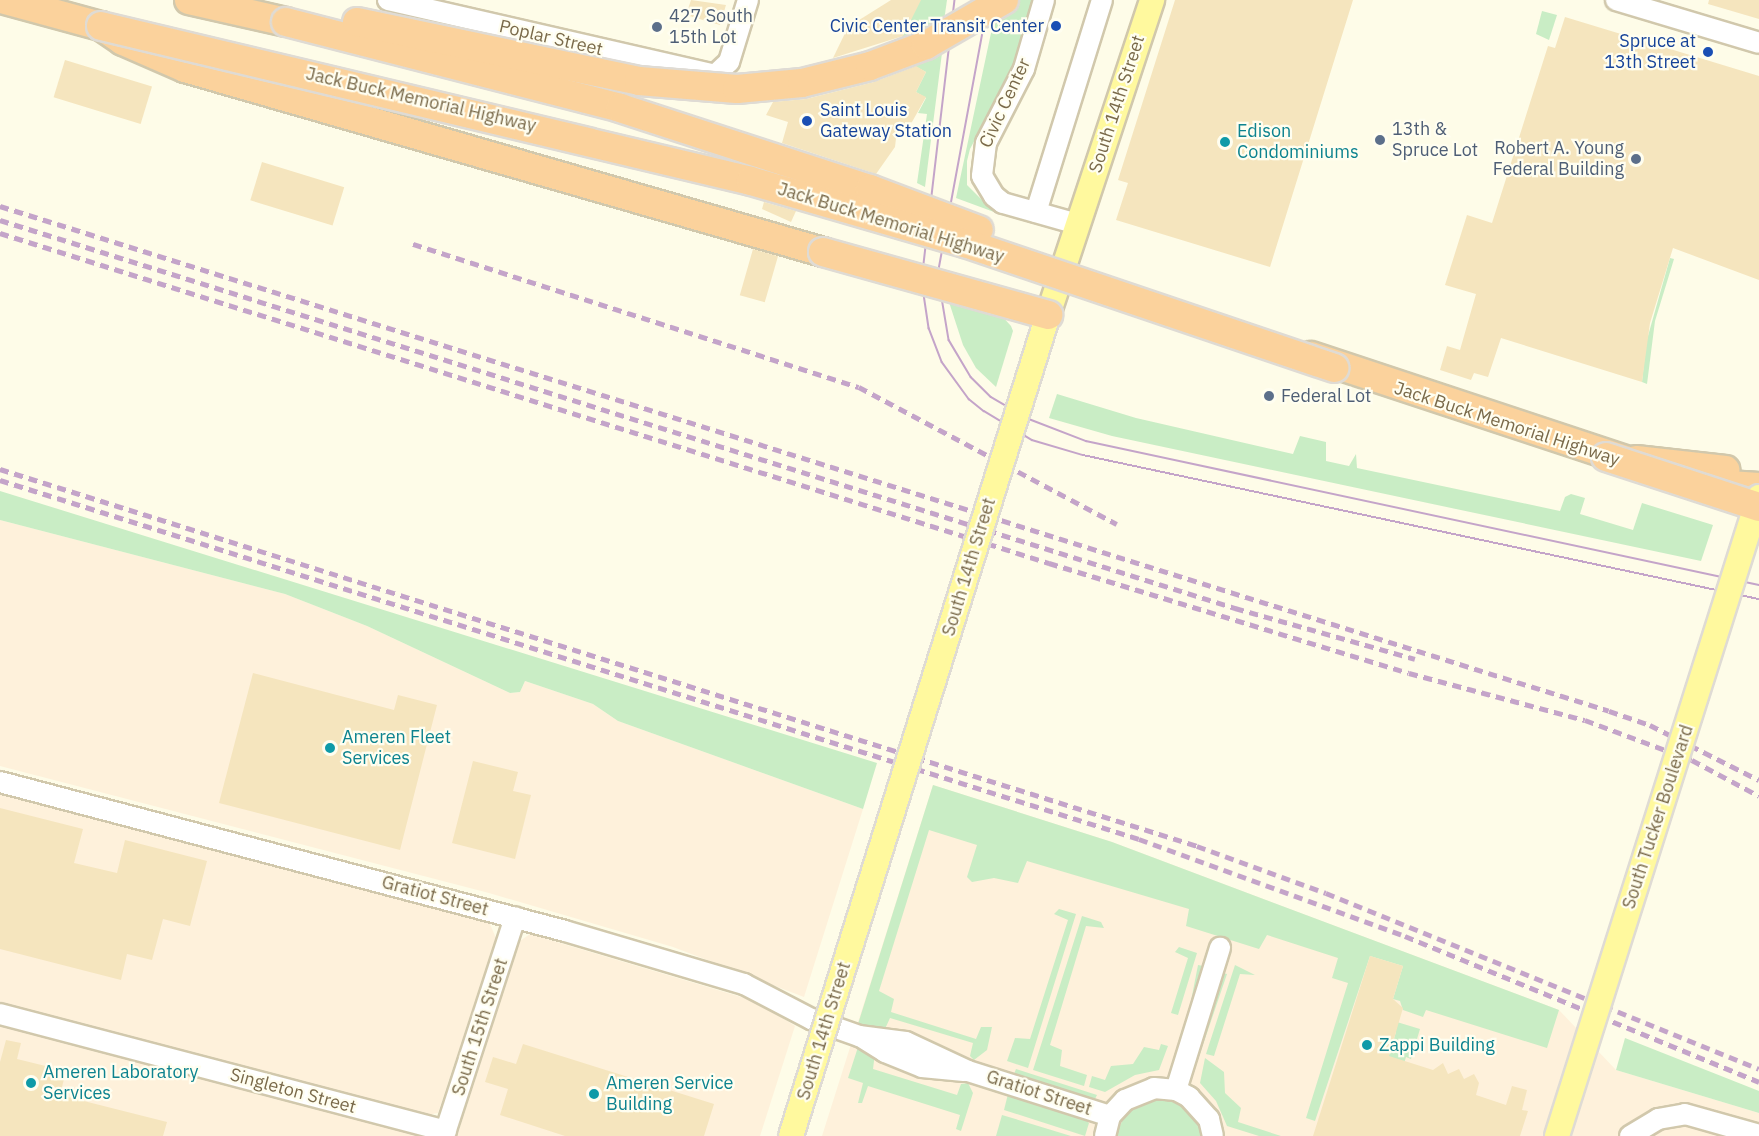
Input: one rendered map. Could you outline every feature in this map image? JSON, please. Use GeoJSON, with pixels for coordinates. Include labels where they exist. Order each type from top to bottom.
{"type":"FeatureCollection","features":[{"type":"Feature","properties":{"kind":"highway","name":"Jack Buck Memorial Highway"},"geometry":{"type":"LineString","coordinates":[[5,0],[101,26],[510,121],[771,187],[976,247],[1606,457],[1759,505]]}},
{"type":"Feature","properties":{"kind":"highway","name":"Jack Buck Memorial Highway"},"geometry":{"type":"LineString","coordinates":[[189,0],[505,76],[714,137],[939,215],[1335,364],[1759,505]]}},
{"type":"Feature","properties":{"kind":"highway"},"geometry":{"type":"LineString","coordinates":[[286,22],[384,26],[639,81],[736,89],[802,83],[870,66],[949,33],[1004,0]]}},
{"type":"Feature","properties":{"kind":"highway"},"geometry":{"type":"LineString","coordinates":[[101,26],[123,41],[185,68],[1052,304]]}},
{"type":"Feature","properties":{"kind":"highway"},"geometry":{"type":"LineString","coordinates":[[1606,457],[1759,477]]}},
{"type":"Feature","properties":{"kind":"highway"},"geometry":{"type":"LineString","coordinates":[[1697,483],[1759,487]]}},
{"type":"Feature","properties":{"kind":"main road","name":"South 14th Street"},"geometry":{"type":"LineString","coordinates":[[791,1136],[1077,224],[1152,0]]}},
{"type":"Feature","properties":{"kind":"main road","name":"South Tucker Boulevard"},"geometry":{"type":"LineString","coordinates":[[1557,1136],[1759,497]]}},
{"type":"Feature","properties":{"kind":"street","name":"Poplar Street"},"geometry":{"type":"LineString","coordinates":[[388,0],[715,75],[729,62],[748,0]]}},
{"type":"Feature","properties":{"kind":"street","name":"Civic Center"},"geometry":{"type":"LineString","coordinates":[[1044,0],[1024,69],[986,143],[981,166],[982,176],[994,196],[1035,212],[1077,224]]}},
{"type":"Feature","properties":{"kind":"street"},"geometry":{"type":"LineString","coordinates":[[1035,212],[1102,0]]}},
{"type":"Feature","properties":{"kind":"street"},"geometry":{"type":"LineString","coordinates":[[1616,0],[1759,43]]}},
{"type":"Feature","properties":{"kind":"street","name":"Gratiot Street"},"geometry":{"type":"LineString","coordinates":[[0,782],[515,917],[744,984],[811,1019],[861,1037],[906,1042],[968,1071],[1110,1116]]}},
{"type":"Feature","properties":{"kind":"street","name":"South 15th Street"},"geometry":{"type":"LineString","coordinates":[[445,1133],[515,917]]}},
{"type":"Feature","properties":{"kind":"street"},"geometry":{"type":"LineString","coordinates":[[1176,1090],[1220,948]]}},
{"type":"Feature","properties":{"kind":"street","name":"Singleton Street"},"geometry":{"type":"LineString","coordinates":[[0,1014],[445,1133]]}},
{"type":"Feature","properties":{"kind":"street"},"geometry":{"type":"LineString","coordinates":[[1105,1136],[1110,1116],[1125,1100],[1144,1090],[1176,1090],[1200,1107],[1214,1136]]}},
{"type":"Feature","properties":{"kind":"street"},"geometry":{"type":"LineString","coordinates":[[1630,1136],[1658,1119],[1685,1114],[1759,1135]]}},
{"type":"Feature","properties":{"kind":"shaded area"},"geometry":{"type":"Polygon","coordinates":[[[0,520],[285,594],[367,626],[510,693],[520,692],[525,681],[593,704],[618,721],[863,809],[804,997],[673,947],[489,893],[0,766],[0,520]]]}},
{"type":"Feature","properties":{"kind":"shaded area"},"geometry":{"type":"Polygon","coordinates":[[[933,785],[1112,842],[1559,1010],[1616,1070],[1759,1113],[1759,1136],[822,1136],[933,785]]]}},
{"type":"Feature","properties":{"kind":"shaded area"},"geometry":{"type":"Polygon","coordinates":[[[0,794],[489,922],[496,938],[438,1113],[427,1115],[0,1004],[0,794]]]}},
{"type":"Feature","properties":{"kind":"shaded area"},"geometry":{"type":"Polygon","coordinates":[[[530,934],[758,1002],[795,1026],[760,1136],[457,1136],[520,941],[530,934]]]}},
{"type":"Feature","properties":{"kind":"shaded area"},"geometry":{"type":"Polygon","coordinates":[[[0,1026],[420,1134],[424,1136],[0,1136],[0,1026]]]}},
{"type":"Feature","properties":{"kind":"green space"},"geometry":{"type":"Polygon","coordinates":[[[920,0],[947,0],[944,21],[899,43],[920,0]]]}},
{"type":"Feature","properties":{"kind":"green space"},"geometry":{"type":"Polygon","coordinates":[[[998,0],[1035,0],[1015,64],[970,149],[967,161],[967,185],[994,212],[956,198],[998,0]]]}},
{"type":"Feature","properties":{"kind":"green space"},"geometry":{"type":"Polygon","coordinates":[[[1542,11],[1557,15],[1549,40],[1536,34],[1542,11]]]}},
{"type":"Feature","properties":{"kind":"green space"},"geometry":{"type":"Polygon","coordinates":[[[943,45],[925,187],[917,183],[927,114],[918,113],[926,98],[916,92],[926,72],[907,62],[943,45]]]}},
{"type":"Feature","properties":{"kind":"green space"},"geometry":{"type":"Polygon","coordinates":[[[1670,258],[1674,259],[1655,321],[1647,384],[1642,382],[1646,343],[1670,258]]]}},
{"type":"Feature","properties":{"kind":"green space"},"geometry":{"type":"Polygon","coordinates":[[[948,299],[1000,314],[1011,326],[1013,331],[996,387],[976,368],[963,345],[948,299]]]}},
{"type":"Feature","properties":{"kind":"green space"},"geometry":{"type":"Polygon","coordinates":[[[1057,394],[1136,418],[1293,454],[1300,436],[1326,442],[1326,461],[1349,466],[1356,454],[1357,468],[1560,511],[1565,497],[1571,494],[1585,498],[1580,514],[1633,530],[1642,503],[1713,525],[1701,561],[1112,436],[1049,418],[1057,394]]]}},
{"type":"Feature","properties":{"kind":"green space"},"geometry":{"type":"Polygon","coordinates":[[[0,491],[877,763],[863,809],[618,721],[593,704],[525,681],[520,692],[510,693],[367,626],[285,594],[0,520],[0,491]]]}},
{"type":"Feature","properties":{"kind":"green space"},"geometry":{"type":"Polygon","coordinates":[[[933,785],[1112,842],[1559,1010],[1547,1048],[1426,1010],[1423,1017],[1403,1010],[1400,1001],[1393,999],[1403,966],[1370,956],[1315,1121],[1306,1118],[1348,983],[1332,978],[1338,958],[1267,935],[1259,949],[1186,926],[1189,909],[1027,861],[1018,883],[994,878],[972,882],[967,877],[977,845],[929,830],[879,991],[894,999],[891,1012],[976,1039],[981,1027],[992,1027],[987,1050],[974,1060],[970,1056],[973,1043],[890,1018],[884,1031],[858,1024],[933,785]]]}},
{"type":"Feature","properties":{"kind":"green space"},"geometry":{"type":"Polygon","coordinates":[[[1059,909],[1076,914],[1028,1068],[1007,1061],[1015,1038],[1030,1039],[1068,920],[1054,914],[1059,909]]]}},
{"type":"Feature","properties":{"kind":"green space"},"geometry":{"type":"Polygon","coordinates":[[[1082,916],[1101,922],[1104,928],[1086,926],[1050,1045],[1062,1050],[1060,1066],[1087,1075],[1084,1086],[1033,1070],[1082,916]]]}},
{"type":"Feature","properties":{"kind":"green space"},"geometry":{"type":"Polygon","coordinates":[[[1179,947],[1197,953],[1178,1015],[1171,1013],[1188,958],[1175,952],[1179,947]]]}},
{"type":"Feature","properties":{"kind":"green space"},"geometry":{"type":"Polygon","coordinates":[[[1198,965],[1203,966],[1182,1071],[1178,1070],[1198,965]]]}},
{"type":"Feature","properties":{"kind":"green space"},"geometry":{"type":"Polygon","coordinates":[[[1235,965],[1255,975],[1240,974],[1214,1056],[1206,1054],[1235,965]]]}},
{"type":"Feature","properties":{"kind":"green space"},"geometry":{"type":"Polygon","coordinates":[[[1223,973],[1227,974],[1192,1077],[1193,1065],[1223,973]]]}},
{"type":"Feature","properties":{"kind":"green space"},"geometry":{"type":"Polygon","coordinates":[[[1387,1019],[1420,1029],[1411,1059],[1406,1057],[1403,1067],[1387,1062],[1396,1032],[1384,1027],[1387,1019]]]}},
{"type":"Feature","properties":{"kind":"green space"},"geometry":{"type":"Polygon","coordinates":[[[1625,1038],[1759,1091],[1759,1113],[1616,1070],[1625,1038]]]}},
{"type":"Feature","properties":{"kind":"green space"},"geometry":{"type":"Polygon","coordinates":[[[1161,1044],[1168,1046],[1159,1070],[1135,1075],[1105,1092],[1089,1087],[1092,1076],[1105,1080],[1111,1066],[1133,1064],[1144,1047],[1159,1050],[1161,1044]]]}},
{"type":"Feature","properties":{"kind":"green space"},"geometry":{"type":"Polygon","coordinates":[[[858,1047],[875,1053],[873,1069],[957,1095],[961,1084],[968,1083],[973,1093],[961,1131],[956,1129],[960,1115],[868,1086],[862,1103],[858,1103],[863,1083],[848,1078],[858,1047]]]}},
{"type":"Feature","properties":{"kind":"green space"},"geometry":{"type":"Polygon","coordinates":[[[1205,1058],[1224,1072],[1225,1093],[1241,1108],[1238,1122],[1281,1136],[1259,1136],[1227,1126],[1216,1101],[1200,1083],[1205,1058]]]}},
{"type":"Feature","properties":{"kind":"green space"},"geometry":{"type":"Polygon","coordinates":[[[1016,1069],[1097,1095],[1095,1099],[1014,1074],[1016,1069]]]}},
{"type":"Feature","properties":{"kind":"green space"},"geometry":{"type":"Polygon","coordinates":[[[1008,1094],[1083,1118],[1089,1123],[1085,1136],[1004,1110],[1008,1094]]]}},
{"type":"Feature","properties":{"kind":"green space"},"geometry":{"type":"Polygon","coordinates":[[[1152,1098],[1181,1103],[1193,1112],[1204,1136],[1115,1136],[1127,1111],[1152,1098]]]}},
{"type":"Feature","properties":{"kind":"green space"},"geometry":{"type":"Polygon","coordinates":[[[1002,1115],[1071,1136],[996,1136],[1002,1115]]]}},
{"type":"Feature","properties":{"kind":"building"},"geometry":{"type":"Polygon","coordinates":[[[691,0],[726,5],[720,25],[686,15],[691,0]]]}},
{"type":"Feature","properties":{"kind":"building"},"geometry":{"type":"Polygon","coordinates":[[[891,0],[921,0],[903,36],[833,58],[848,27],[891,0]]]}},
{"type":"Feature","properties":{"kind":"building","name":"Edison Condominiums"},"geometry":{"type":"Polygon","coordinates":[[[1175,0],[1353,0],[1270,267],[1116,220],[1128,183],[1118,180],[1175,0]]]}},
{"type":"Feature","properties":{"kind":"building"},"geometry":{"type":"Polygon","coordinates":[[[1709,0],[1759,0],[1759,19],[1708,4],[1709,0]]]}},
{"type":"Feature","properties":{"kind":"building","name":"Robert A. Young Federal Building"},"geometry":{"type":"Polygon","coordinates":[[[1565,17],[1759,76],[1759,280],[1673,248],[1650,323],[1642,382],[1501,338],[1488,377],[1474,373],[1471,380],[1440,370],[1447,346],[1460,350],[1476,294],[1445,285],[1467,215],[1492,223],[1548,46],[1555,48],[1565,17]]]}},
{"type":"Feature","properties":{"kind":"building"},"geometry":{"type":"Polygon","coordinates":[[[65,60],[152,87],[141,124],[54,97],[65,60]]]}},
{"type":"Feature","properties":{"kind":"building"},"geometry":{"type":"Polygon","coordinates":[[[916,66],[926,72],[916,92],[926,97],[912,122],[897,130],[895,147],[876,174],[782,143],[788,122],[766,115],[773,102],[806,99],[874,82],[916,66]]]}},
{"type":"Feature","properties":{"kind":"building"},"geometry":{"type":"Polygon","coordinates":[[[262,162],[344,187],[333,225],[250,200],[262,162]]]}},
{"type":"Feature","properties":{"kind":"building"},"geometry":{"type":"Polygon","coordinates":[[[764,202],[796,211],[791,222],[762,209],[764,202]]]}},
{"type":"Feature","properties":{"kind":"building"},"geometry":{"type":"Polygon","coordinates":[[[753,249],[778,256],[765,302],[740,295],[753,249]]]}},
{"type":"Feature","properties":{"kind":"building","name":"Ameren Fleet Services"},"geometry":{"type":"Polygon","coordinates":[[[253,673],[394,710],[398,695],[437,705],[400,850],[219,803],[253,673]]]}},
{"type":"Feature","properties":{"kind":"building"},"geometry":{"type":"Polygon","coordinates":[[[473,761],[518,772],[513,791],[531,795],[515,859],[452,843],[473,761]]]}},
{"type":"Feature","properties":{"kind":"building"},"geometry":{"type":"Polygon","coordinates":[[[0,808],[83,829],[74,863],[117,873],[125,840],[207,861],[190,926],[163,919],[152,960],[127,954],[121,980],[0,949],[0,808]]]}},
{"type":"Feature","properties":{"kind":"building","name":"Zappi Building"},"geometry":{"type":"Polygon","coordinates":[[[1370,956],[1403,966],[1393,999],[1403,1008],[1389,1056],[1433,1070],[1443,1063],[1448,1074],[1459,1069],[1464,1079],[1474,1074],[1479,1083],[1476,1095],[1506,1105],[1512,1086],[1527,1090],[1522,1110],[1528,1111],[1520,1136],[1313,1136],[1370,956]]]}},
{"type":"Feature","properties":{"kind":"building","name":"Ameren Laboratory Services"},"geometry":{"type":"Polygon","coordinates":[[[6,1040],[21,1043],[17,1059],[66,1071],[60,1095],[167,1122],[163,1136],[0,1136],[0,1062],[6,1040]]]}},
{"type":"Feature","properties":{"kind":"building","name":"Ameren Service Building"},"geometry":{"type":"Polygon","coordinates":[[[523,1044],[714,1104],[704,1136],[565,1136],[500,1115],[508,1089],[485,1082],[493,1057],[516,1064],[523,1044]]]}},
{"type":"Feature","properties":{"kind":"tram line"},"geometry":{"type":"LineString","coordinates":[[955,0],[922,281],[929,328],[942,362],[969,399],[984,411],[1032,440],[1083,455],[1759,599]]}},
{"type":"Feature","properties":{"kind":"tram line"},"geometry":{"type":"LineString","coordinates":[[989,0],[938,274],[949,340],[971,377],[991,397],[1029,419],[1086,441],[1759,585]]}},
{"type":"Feature","properties":{"kind":"railway"},"geometry":{"type":"LineString","coordinates":[[0,206],[1609,711],[1650,725],[1759,780]]}},
{"type":"Feature","properties":{"kind":"railway"},"geometry":{"type":"LineString","coordinates":[[0,220],[1235,608],[1415,659]]}},
{"type":"Feature","properties":{"kind":"railway"},"geometry":{"type":"LineString","coordinates":[[0,233],[1049,563],[1409,673],[1585,720],[1692,760],[1759,796]]}},
{"type":"Feature","properties":{"kind":"railway"},"geometry":{"type":"LineString","coordinates":[[413,244],[859,387],[1117,524]]}},
{"type":"Feature","properties":{"kind":"railway"},"geometry":{"type":"LineString","coordinates":[[0,469],[1197,846],[1326,893],[1759,1069]]}},
{"type":"Feature","properties":{"kind":"railway"},"geometry":{"type":"LineString","coordinates":[[0,480],[1139,839],[1405,936],[1759,1082]]}},
{"type":"Feature","properties":{"kind":"place","name":"Civic Center Transit Center"},"geometry":{"type":"Point","coordinates":[1056,26]}},
{"type":"Feature","properties":{"kind":"place","name":"427 South 15th Lot"},"geometry":{"type":"Point","coordinates":[657,27]}},
{"type":"Feature","properties":{"kind":"place","name":"Spruce at 13th Street"},"geometry":{"type":"Point","coordinates":[1708,52]}},
{"type":"Feature","properties":{"kind":"place","name":"Saint Louis Gateway Station"},"geometry":{"type":"Point","coordinates":[807,121]}},
{"type":"Feature","properties":{"kind":"place","name":"13th & Spruce Lot"},"geometry":{"type":"Point","coordinates":[1380,140]}},
{"type":"Feature","properties":{"kind":"place","name":"Edison Condominiums"},"geometry":{"type":"Point","coordinates":[1225,142]}},
{"type":"Feature","properties":{"kind":"place","name":"Robert A. Young Federal Building"},"geometry":{"type":"Point","coordinates":[1636,159]}},
{"type":"Feature","properties":{"kind":"place","name":"Federal Lot"},"geometry":{"type":"Point","coordinates":[1269,396]}},
{"type":"Feature","properties":{"kind":"place","name":"Ameren Fleet Services"},"geometry":{"type":"Point","coordinates":[330,748]}},
{"type":"Feature","properties":{"kind":"place","name":"Zappi Building"},"geometry":{"type":"Point","coordinates":[1367,1045]}},
{"type":"Feature","properties":{"kind":"place","name":"Ameren Laboratory Services"},"geometry":{"type":"Point","coordinates":[31,1083]}},
{"type":"Feature","properties":{"kind":"place","name":"Ameren Service Building"},"geometry":{"type":"Point","coordinates":[594,1094]}}]}
